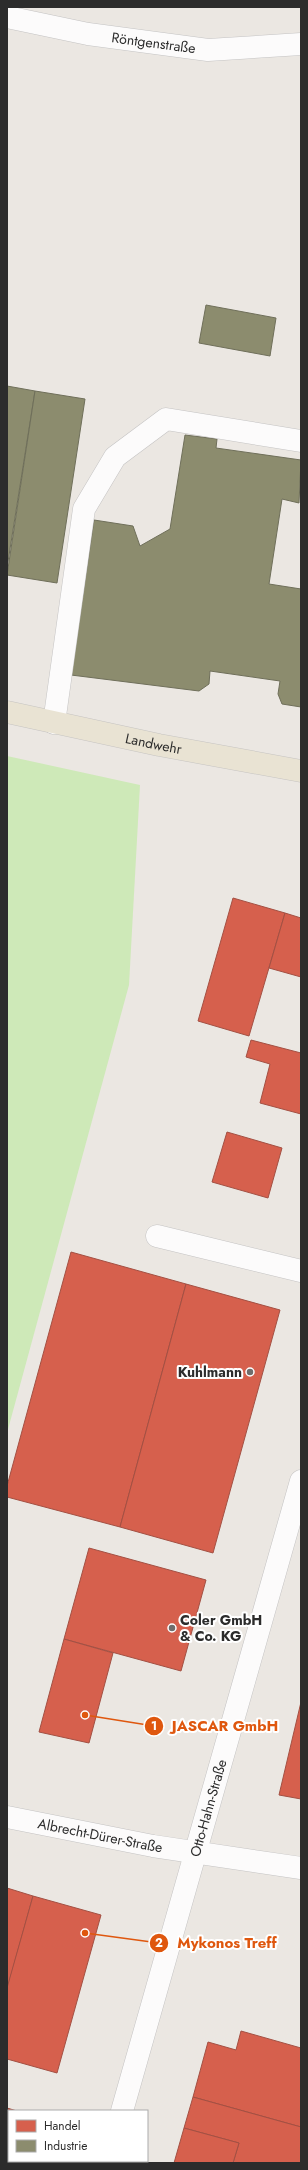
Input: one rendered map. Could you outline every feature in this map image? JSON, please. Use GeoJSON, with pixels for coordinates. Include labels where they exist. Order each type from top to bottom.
{"type":"FeatureCollection","features":[{"type":"Feature","properties":{"kind":"main road","name":"Landwehr"},"geometry":{"type":"LineString","coordinates":[[7,712],[159,745],[301,771]]}},
{"type":"Feature","properties":{"kind":"street","name":"Röntgenstraße"},"geometry":{"type":"LineString","coordinates":[[7,17],[88,34],[208,50],[301,44]]}},
{"type":"Feature","properties":{"kind":"street"},"geometry":{"type":"LineString","coordinates":[[54,722],[84,509],[115,457],[166,419],[301,441]]}},
{"type":"Feature","properties":{"kind":"street"},"geometry":{"type":"LineString","coordinates":[[157,1236],[301,1271]]}},
{"type":"Feature","properties":{"kind":"street","name":"Otto-Hahn-Straße"},"geometry":{"type":"LineString","coordinates":[[122,2110],[194,1852],[301,1481]]}},
{"type":"Feature","properties":{"kind":"street","name":"Albrecht-Dürer-Straße"},"geometry":{"type":"LineString","coordinates":[[7,1817],[194,1852],[301,1868]]}},
{"type":"Feature","properties":{"kind":"green space"},"geometry":{"type":"Polygon","coordinates":[[[7,756],[140,785],[129,985],[7,1433],[7,756]]]}},
{"type":"Feature","properties":{"kind":"building: Handel"},"geometry":{"type":"Polygon","coordinates":[[[233,898],[285,913],[249,1036],[198,1021],[233,898]]]}},
{"type":"Feature","properties":{"kind":"building: Handel"},"geometry":{"type":"Polygon","coordinates":[[[285,913],[301,918],[301,977],[269,968],[285,913]]]}},
{"type":"Feature","properties":{"kind":"building: Handel"},"geometry":{"type":"Polygon","coordinates":[[[251,1040],[301,1053],[301,1114],[260,1103],[270,1064],[246,1057],[251,1040]]]}},
{"type":"Feature","properties":{"kind":"building: Handel"},"geometry":{"type":"Polygon","coordinates":[[[227,1132],[282,1148],[268,1198],[212,1182],[227,1132]]]}},
{"type":"Feature","properties":{"kind":"building: Handel"},"geometry":{"type":"Polygon","coordinates":[[[71,1252],[186,1284],[120,1527],[7,1497],[7,1486],[71,1252]]]}},
{"type":"Feature","properties":{"kind":"building: Handel"},"geometry":{"type":"Polygon","coordinates":[[[186,1284],[280,1310],[213,1553],[120,1527],[186,1284]]]}},
{"type":"Feature","properties":{"kind":"building: Handel"},"geometry":{"type":"Polygon","coordinates":[[[89,1548],[206,1580],[181,1671],[64,1639],[89,1548]]]}},
{"type":"Feature","properties":{"kind":"building: Handel"},"geometry":{"type":"Polygon","coordinates":[[[64,1639],[113,1653],[89,1743],[39,1732],[64,1639]]]}},
{"type":"Feature","properties":{"kind":"building: Handel"},"geometry":{"type":"Polygon","coordinates":[[[301,1702],[301,1799],[279,1795],[301,1702]]]}},
{"type":"Feature","properties":{"kind":"building: Handel"},"geometry":{"type":"Polygon","coordinates":[[[7,1888],[33,1896],[8,1986],[7,1986],[7,1888]]]}},
{"type":"Feature","properties":{"kind":"building: Handel"},"geometry":{"type":"Polygon","coordinates":[[[33,1896],[101,1915],[57,2073],[7,2059],[7,1988],[33,1896]]]}},
{"type":"Feature","properties":{"kind":"building: Handel"},"geometry":{"type":"Polygon","coordinates":[[[241,2031],[301,2048],[301,2127],[193,2097],[208,2042],[236,2050],[241,2031]]]}},
{"type":"Feature","properties":{"kind":"building: Handel"},"geometry":{"type":"Polygon","coordinates":[[[193,2097],[301,2127],[301,2163],[233,2163],[239,2143],[184,2128],[193,2097]]]}},
{"type":"Feature","properties":{"kind":"building: Handel"},"geometry":{"type":"Polygon","coordinates":[[[7,2108],[14,2110],[8,2110],[9,2163],[7,2163],[7,2108]]]}},
{"type":"Feature","properties":{"kind":"building: Handel"},"geometry":{"type":"Polygon","coordinates":[[[184,2128],[239,2143],[233,2163],[174,2163],[184,2128]]]}},
{"type":"Feature","properties":{"kind":"building: Handel"},"geometry":{"type":"Polygon","coordinates":[[[30,2162],[34,2163],[9,2163],[30,2162]]]}},
{"type":"Feature","properties":{"kind":"building: Industrie"},"geometry":{"type":"Polygon","coordinates":[[[206,305],[276,318],[270,356],[199,343],[206,305]]]}},
{"type":"Feature","properties":{"kind":"building: Industrie"},"geometry":{"type":"Polygon","coordinates":[[[7,386],[35,391],[7,568],[7,386]]]}},
{"type":"Feature","properties":{"kind":"building: Industrie"},"geometry":{"type":"Polygon","coordinates":[[[35,391],[85,399],[57,583],[7,575],[35,391]]]}},
{"type":"Feature","properties":{"kind":"building: Industrie"},"geometry":{"type":"Polygon","coordinates":[[[185,435],[217,439],[216,448],[301,460],[299,503],[282,499],[269,584],[301,589],[301,707],[282,704],[278,694],[280,681],[210,671],[209,684],[199,691],[71,675],[94,520],[133,526],[140,546],[170,529],[185,435]]]}},
{"type":"Feature","properties":{"kind":"place","name":"Kuhlmann"},"geometry":{"type":"Point","coordinates":[250,1372]}},
{"type":"Feature","properties":{"kind":"place","name":"Coler GmbH & Co. KG"},"geometry":{"type":"Point","coordinates":[172,1628]}},
{"type":"Feature","properties":{"kind":"place","name":"JASCAR GmbH"},"geometry":{"type":"Point","coordinates":[85,1715]}},
{"type":"Feature","properties":{"kind":"place","name":"Mykonos Treff"},"geometry":{"type":"Point","coordinates":[85,1933]}}]}
